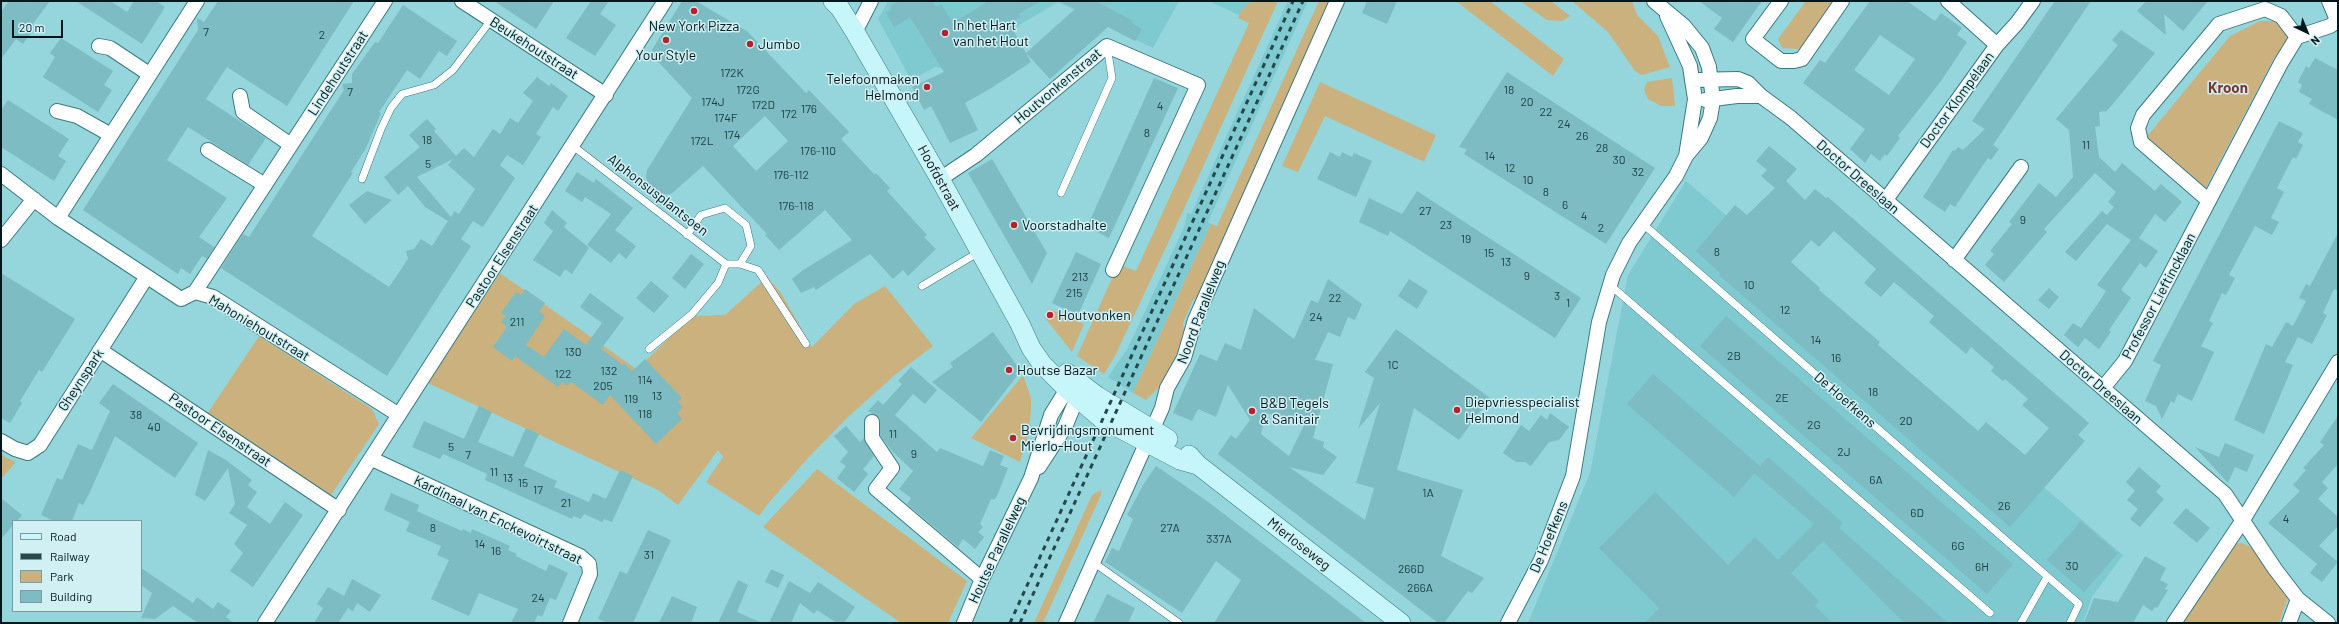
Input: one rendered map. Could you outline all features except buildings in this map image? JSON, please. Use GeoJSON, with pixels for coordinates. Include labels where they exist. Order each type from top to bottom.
{"type":"FeatureCollection","features":[{"type":"Feature","properties":{"kind":"street"},"geometry":{"type":"LineString","coordinates":[[58,218],[197,1]]}},
{"type":"Feature","properties":{"kind":"street","name":"Lindehoutstraat"},"geometry":{"type":"LineString","coordinates":[[195,292],[385,1]]}},
{"type":"Feature","properties":{"kind":"street","name":"Beukehoutstraat"},"geometry":{"type":"LineString","coordinates":[[462,1],[606,95]]}},
{"type":"Feature","properties":{"kind":"street","name":"Pastoor Elsenstraat"},"geometry":{"type":"LineString","coordinates":[[265,623],[666,1]]}},
{"type":"Feature","properties":{"kind":"street","name":"Hoofdstraat"},"geometry":{"type":"LineString","coordinates":[[818,1],[834,17],[855,32]]}},
{"type":"Feature","properties":{"kind":"street","name":"Hoofdstraat"},"geometry":{"type":"LineString","coordinates":[[833,1],[840,8],[855,32],[940,179],[1020,324],[1059,365],[1074,390]]}},
{"type":"Feature","properties":{"kind":"street"},"geometry":{"type":"LineString","coordinates":[[855,32],[871,1]]}},
{"type":"Feature","properties":{"kind":"street","name":"Noord Parallelweg"},"geometry":{"type":"LineString","coordinates":[[1066,623],[1162,408],[1167,388],[1184,358],[1195,320],[1337,1]]}},
{"type":"Feature","properties":{"kind":"street"},"geometry":{"type":"LineString","coordinates":[[1654,1],[1665,12],[1684,26],[1702,48],[1709,67],[1713,100]]}},
{"type":"Feature","properties":{"kind":"street"},"geometry":{"type":"LineString","coordinates":[[1781,1],[1754,39],[1781,61],[1794,62],[1802,58],[1842,1]]}},
{"type":"Feature","properties":{"kind":"street"},"geometry":{"type":"LineString","coordinates":[[1948,1],[1997,45]]}},
{"type":"Feature","properties":{"kind":"street","name":"Doctor Klompélaan"},"geometry":{"type":"LineString","coordinates":[[1885,202],[1997,45],[2018,23],[2033,1]]}},
{"type":"Feature","properties":{"kind":"street"},"geometry":{"type":"LineString","coordinates":[[2209,201],[2141,142],[2138,128],[2143,115],[2219,24],[2265,9],[2281,16],[2297,37],[2330,26],[2338,21],[2329,1]]}},
{"type":"Feature","properties":{"kind":"street"},"geometry":{"type":"LineString","coordinates":[[1665,12],[1685,52],[1690,66],[1695,99],[1713,100],[1737,96],[1761,96]]}},
{"type":"Feature","properties":{"kind":"street","name":"Professor Lieftincklaan"},"geometry":{"type":"LineString","coordinates":[[2103,388],[2125,361],[2280,63],[2297,37]]}},
{"type":"Feature","properties":{"kind":"street"},"geometry":{"type":"LineString","coordinates":[[99,46],[110,48],[149,74]]}},
{"type":"Feature","properties":{"kind":"street","name":"Houtvonkenstraat"},"geometry":{"type":"LineString","coordinates":[[940,179],[976,155],[1107,46],[1198,85],[1114,270]]}},
{"type":"Feature","properties":{"kind":"street","name":"Doctor Dreeslaan"},"geometry":{"type":"LineString","coordinates":[[1692,80],[1738,79],[1748,83],[1761,96],[1791,118],[1885,202],[2225,494],[2275,569],[2298,600],[2328,623]]}},
{"type":"Feature","properties":{"kind":"street"},"geometry":{"type":"LineString","coordinates":[[240,96],[244,112],[291,145]]}},
{"type":"Feature","properties":{"kind":"street","name":"De Hoefkens"},"geometry":{"type":"LineString","coordinates":[[1686,156],[1695,99]]}},
{"type":"Feature","properties":{"kind":"street","name":"De Hoefkens"},"geometry":{"type":"LineString","coordinates":[[1507,622],[1541,560],[1573,476],[1599,322],[1610,285],[1629,243],[1676,176],[1686,156],[1701,138],[1710,118],[1713,100]]}},
{"type":"Feature","properties":{"kind":"street"},"geometry":{"type":"LineString","coordinates":[[57,111],[77,116],[110,135]]}},
{"type":"Feature","properties":{"kind":"street"},"geometry":{"type":"LineString","coordinates":[[208,150],[265,186]]}},
{"type":"Feature","properties":{"kind":"street"},"geometry":{"type":"LineString","coordinates":[[1954,260],[2021,167]]}},
{"type":"Feature","properties":{"kind":"street","name":"Mahoniehoutstraat"},"geometry":{"type":"LineString","coordinates":[[1,174],[58,218],[146,278],[181,299],[195,292],[213,297],[399,415]]}},
{"type":"Feature","properties":{"kind":"street"},"geometry":{"type":"LineString","coordinates":[[1,240],[34,199]]}},
{"type":"Feature","properties":{"kind":"street","name":"Gheynspark"},"geometry":{"type":"LineString","coordinates":[[1,441],[15,449],[28,453],[40,445],[146,278]]}},
{"type":"Feature","properties":{"kind":"street","name":"Pastoor Elsenstraat"},"geometry":{"type":"LineString","coordinates":[[100,350],[339,510]]}},
{"type":"Feature","properties":{"kind":"street"},"geometry":{"type":"LineString","coordinates":[[2174,623],[2243,520],[2338,362]]}},
{"type":"Feature","properties":{"kind":"street","name":"Mierloseweg"},"geometry":{"type":"LineString","coordinates":[[1074,390],[1096,396],[1149,435],[1181,446],[1198,465],[1401,623]]}},
{"type":"Feature","properties":{"kind":"street","name":"Houtse Parallelweg"},"geometry":{"type":"LineString","coordinates":[[964,623],[982,579],[1031,478],[1051,415],[1074,390]]}},
{"type":"Feature","properties":{"kind":"street"},"geometry":{"type":"LineString","coordinates":[[872,422],[872,438],[892,468],[876,489],[982,579]]}},
{"type":"Feature","properties":{"kind":"street","name":"Kardinaal van Enckevoirtstraat"},"geometry":{"type":"LineString","coordinates":[[372,459],[580,556],[589,564],[590,574],[570,623]]}},
{"type":"Feature","properties":{"kind":"street"},"geometry":{"type":"LineString","coordinates":[[2289,623],[2298,600]]}},
{"type":"Feature","properties":{"kind":"lane"},"geometry":{"type":"LineString","coordinates":[[362,179],[381,129],[391,108],[402,94],[434,85],[453,70],[491,20]]}},
{"type":"Feature","properties":{"kind":"lane"},"geometry":{"type":"LineString","coordinates":[[1061,193],[1112,78],[1107,46]]}},
{"type":"Feature","properties":{"kind":"lane","name":"Alphonsusplantsoen"},"geometry":{"type":"LineString","coordinates":[[573,146],[726,264]]}},
{"type":"Feature","properties":{"kind":"lane"},"geometry":{"type":"LineString","coordinates":[[687,235],[701,215],[725,208],[746,225],[751,246],[740,264]]}},
{"type":"Feature","properties":{"kind":"lane","name":"De Hoefkens"},"geometry":{"type":"LineString","coordinates":[[1643,224],[2079,604],[2070,623]]}},
{"type":"Feature","properties":{"kind":"lane"},"geometry":{"type":"LineString","coordinates":[[922,286],[979,251]]}},
{"type":"Feature","properties":{"kind":"lane"},"geometry":{"type":"LineString","coordinates":[[649,349],[692,314],[718,283],[726,264],[740,264],[758,270],[806,344]]}},
{"type":"Feature","properties":{"kind":"lane"},"geometry":{"type":"LineString","coordinates":[[1610,285],[1990,613]]}},
{"type":"Feature","properties":{"kind":"lane"},"geometry":{"type":"LineString","coordinates":[[1093,562],[1179,623]]}},
{"type":"Feature","properties":{"kind":"lane"},"geometry":{"type":"LineString","coordinates":[[2021,623],[2048,577]]}},
{"type":"Feature","properties":{"kind":"shaded area","name":"In het Hart van het Hout"},"geometry":{"type":"Polygon","coordinates":[[[888,1],[1179,1],[1153,48],[1058,2],[945,69],[935,67],[911,80],[878,19],[888,1]]]}},
{"type":"Feature","properties":{"kind":"shaded area"},"geometry":{"type":"Polygon","coordinates":[[[1209,1],[1252,1],[1239,15],[1209,1]]]}},
{"type":"Feature","properties":{"kind":"shaded area"},"geometry":{"type":"Polygon","coordinates":[[[1288,1],[1308,1],[1208,222],[1211,224],[1133,393],[1108,377],[1128,348],[1185,225],[1187,213],[1191,214],[1288,1]]]}},
{"type":"Feature","properties":{"kind":"shaded area"},"geometry":{"type":"Polygon","coordinates":[[[1686,181],[2123,555],[2092,597],[2083,623],[1528,623],[1590,473],[1628,275],[1686,181]]]}},
{"type":"Feature","properties":{"kind":"green space"},"geometry":{"type":"Polygon","coordinates":[[[1252,1],[1278,1],[1183,211],[1115,356],[1104,374],[1077,356],[1117,267],[1122,269],[1123,266],[1136,271],[1249,23],[1238,18],[1241,11],[1252,1]]]}},
{"type":"Feature","properties":{"kind":"green space"},"geometry":{"type":"Polygon","coordinates":[[[1319,1],[1330,1],[1198,297],[1193,300],[1183,323],[1184,331],[1176,358],[1161,385],[1146,400],[1133,393],[1211,224],[1217,226],[1319,1]]]}},
{"type":"Feature","properties":{"kind":"green space"},"geometry":{"type":"Polygon","coordinates":[[[1456,1],[1491,2],[1564,59],[1553,76],[1456,1]]]}},
{"type":"Feature","properties":{"kind":"green space"},"geometry":{"type":"Polygon","coordinates":[[[1520,1],[1551,1],[1570,16],[1562,21],[1547,20],[1520,1]]]}},
{"type":"Feature","properties":{"kind":"green space"},"geometry":{"type":"Polygon","coordinates":[[[1572,1],[1632,1],[1637,15],[1658,36],[1670,67],[1642,75],[1635,71],[1608,32],[1572,1]]]}},
{"type":"Feature","properties":{"kind":"green space"},"geometry":{"type":"Polygon","coordinates":[[[1806,1],[1838,1],[1809,39],[1799,49],[1782,48],[1778,39],[1806,1]]]}},
{"type":"Feature","properties":{"kind":"green space"},"geometry":{"type":"Polygon","coordinates":[[[2260,21],[2273,21],[2278,24],[2289,38],[2274,58],[2204,191],[2144,140],[2230,36],[2260,21]]]}},
{"type":"Feature","properties":{"kind":"green space"},"geometry":{"type":"Polygon","coordinates":[[[1672,78],[1675,106],[1661,106],[1648,99],[1644,90],[1647,82],[1672,78]]]}},
{"type":"Feature","properties":{"kind":"green space"},"geometry":{"type":"Polygon","coordinates":[[[1320,82],[1436,135],[1424,162],[1325,116],[1298,172],[1282,166],[1320,82]]]}},
{"type":"Feature","properties":{"kind":"green space"},"geometry":{"type":"Polygon","coordinates":[[[500,273],[635,368],[638,368],[692,316],[725,315],[767,277],[781,293],[812,347],[854,304],[885,286],[933,346],[896,374],[848,417],[808,458],[759,516],[706,482],[723,457],[718,450],[678,505],[658,490],[428,383],[500,273]]]}},
{"type":"Feature","properties":{"kind":"green space"},"geometry":{"type":"Polygon","coordinates":[[[1050,309],[1084,324],[1072,352],[1045,318],[1050,309]]]}},
{"type":"Feature","properties":{"kind":"green space"},"geometry":{"type":"Polygon","coordinates":[[[259,336],[372,409],[379,424],[329,498],[205,417],[259,336]]]}},
{"type":"Feature","properties":{"kind":"green space"},"geometry":{"type":"Polygon","coordinates":[[[1023,375],[1031,398],[1031,411],[1028,436],[1020,462],[971,438],[1023,375]]]}},
{"type":"Feature","properties":{"kind":"green space"},"geometry":{"type":"Polygon","coordinates":[[[1,455],[16,462],[1,479],[1,455]]]}},
{"type":"Feature","properties":{"kind":"green space"},"geometry":{"type":"Polygon","coordinates":[[[817,469],[967,581],[948,623],[901,623],[763,527],[817,469]]]}},
{"type":"Feature","properties":{"kind":"green space"},"geometry":{"type":"Polygon","coordinates":[[[1101,490],[1101,495],[1043,623],[1034,623],[1092,495],[1101,490]]]}},
{"type":"Feature","properties":{"kind":"green space"},"geometry":{"type":"Polygon","coordinates":[[[2242,543],[2257,550],[2267,569],[2288,598],[2279,623],[2182,623],[2234,544],[2242,543]]]}},
{"type":"Feature","properties":{"kind":"railway"},"geometry":{"type":"LineString","coordinates":[[1010,623],[1293,1]]}},
{"type":"Feature","properties":{"kind":"railway"},"geometry":{"type":"LineString","coordinates":[[1020,623],[1303,1]]}},
{"type":"Feature","properties":{"kind":"place","name":"New York Pizza"},"geometry":{"type":"Point","coordinates":[694,11]}},
{"type":"Feature","properties":{"kind":"place","name":"In het Hart van het Hout"},"geometry":{"type":"Point","coordinates":[945,33]}},
{"type":"Feature","properties":{"kind":"place","name":"Your Style"},"geometry":{"type":"Point","coordinates":[666,40]}},
{"type":"Feature","properties":{"kind":"place","name":"Jumbo"},"geometry":{"type":"Point","coordinates":[750,44]}},
{"type":"Feature","properties":{"kind":"place","name":"Telefoonmaken Helmond"},"geometry":{"type":"Point","coordinates":[927,87]}},
{"type":"Feature","properties":{"kind":"place","name":"Voorstadhalte"},"geometry":{"type":"Point","coordinates":[1014,225]}},
{"type":"Feature","properties":{"kind":"place","name":"Houtvonken"},"geometry":{"type":"Point","coordinates":[1050,315]}},
{"type":"Feature","properties":{"kind":"place","name":"Houtse Bazar"},"geometry":{"type":"Point","coordinates":[1009,370]}},
{"type":"Feature","properties":{"kind":"place","name":"Diepvriesspecialist Helmond"},"geometry":{"type":"Point","coordinates":[1457,410]}},
{"type":"Feature","properties":{"kind":"place","name":"B&B Tegels & Sanitair"},"geometry":{"type":"Point","coordinates":[1252,411]}},
{"type":"Feature","properties":{"kind":"place","name":"Bevrijdingsmonument Mierlo-Hout"},"geometry":{"type":"Point","coordinates":[1013,438]}},
{"type":"Feature","properties":{"kind":"district","name":"Kroon"},"geometry":{"type":"Point","coordinates":[2228,88]}}]}
